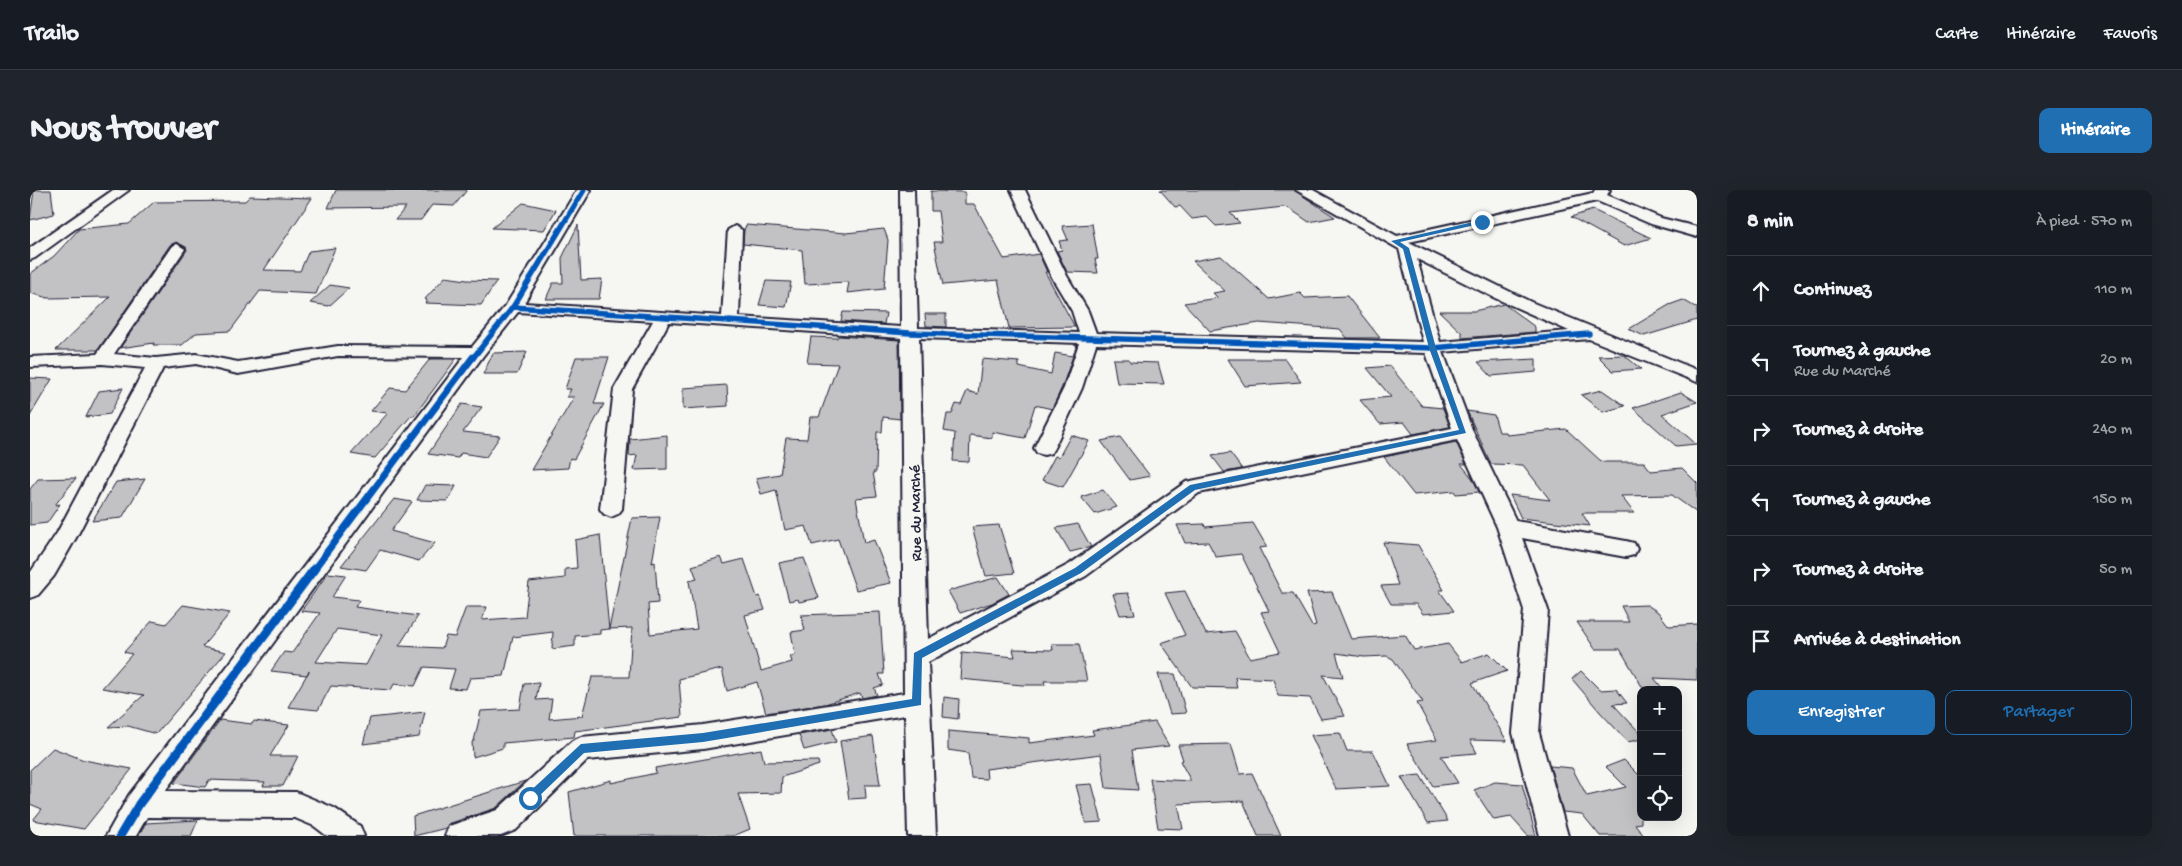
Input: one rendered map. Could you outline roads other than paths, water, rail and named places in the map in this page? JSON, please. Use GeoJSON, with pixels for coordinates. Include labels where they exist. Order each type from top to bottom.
{"type":"FeatureCollection","features":[{"type":"Feature","properties":{"kind":"street"},"geometry":{"type":"LineString","coordinates":[[30,255],[122,190]]}},
{"type":"Feature","properties":{"kind":"street"},"geometry":{"type":"LineString","coordinates":[[120,836],[139,804],[476,352],[514,307],[584,190]]}},
{"type":"Feature","properties":{"kind":"street","name":"Rue du Marché"},"geometry":{"type":"LineString","coordinates":[[907,190],[917,702],[922,836]]}},
{"type":"Feature","properties":{"kind":"street"},"geometry":{"type":"LineString","coordinates":[[1018,190],[1059,276],[1080,311],[1089,338],[1073,388],[1044,448]]}},
{"type":"Feature","properties":{"kind":"street"},"geometry":{"type":"LineString","coordinates":[[1303,190],[1400,245],[1500,294],[1589,334],[1697,376]]}},
{"type":"Feature","properties":{"kind":"street"},"geometry":{"type":"LineString","coordinates":[[1400,245],[1601,193],[1656,221],[1697,232]]}},
{"type":"Feature","properties":{"kind":"street"},"geometry":{"type":"LineString","coordinates":[[730,322],[735,230]]}},
{"type":"Feature","properties":{"kind":"street"},"geometry":{"type":"LineString","coordinates":[[1400,245],[1433,348],[1463,432],[1508,527],[1536,610],[1526,733],[1554,836]]}},
{"type":"Feature","properties":{"kind":"street"},"geometry":{"type":"LineString","coordinates":[[102,359],[177,249]]}},
{"type":"Feature","properties":{"kind":"street"},"geometry":{"type":"LineString","coordinates":[[514,307],[910,333],[1433,348],[1589,334]]}},
{"type":"Feature","properties":{"kind":"street"},"geometry":{"type":"LineString","coordinates":[[611,509],[623,389],[663,318]]}},
{"type":"Feature","properties":{"kind":"street"},"geometry":{"type":"LineString","coordinates":[[30,362],[102,359],[156,363],[196,360],[238,368],[338,351],[476,352]]}},
{"type":"Feature","properties":{"kind":"street"},"geometry":{"type":"LineString","coordinates":[[30,589],[46,570],[66,536],[156,363]]}},
{"type":"Feature","properties":{"kind":"street"},"geometry":{"type":"LineString","coordinates":[[917,656],[1078,570],[1193,487],[1463,432]]}},
{"type":"Feature","properties":{"kind":"street"},"geometry":{"type":"LineString","coordinates":[[1508,527],[1626,549]]}},
{"type":"Feature","properties":{"kind":"street"},"geometry":{"type":"LineString","coordinates":[[459,836],[506,821],[581,749],[703,737],[917,702]]}},
{"type":"Feature","properties":{"kind":"street"},"geometry":{"type":"LineString","coordinates":[[139,804],[296,805],[324,817],[350,836]]}}]}
